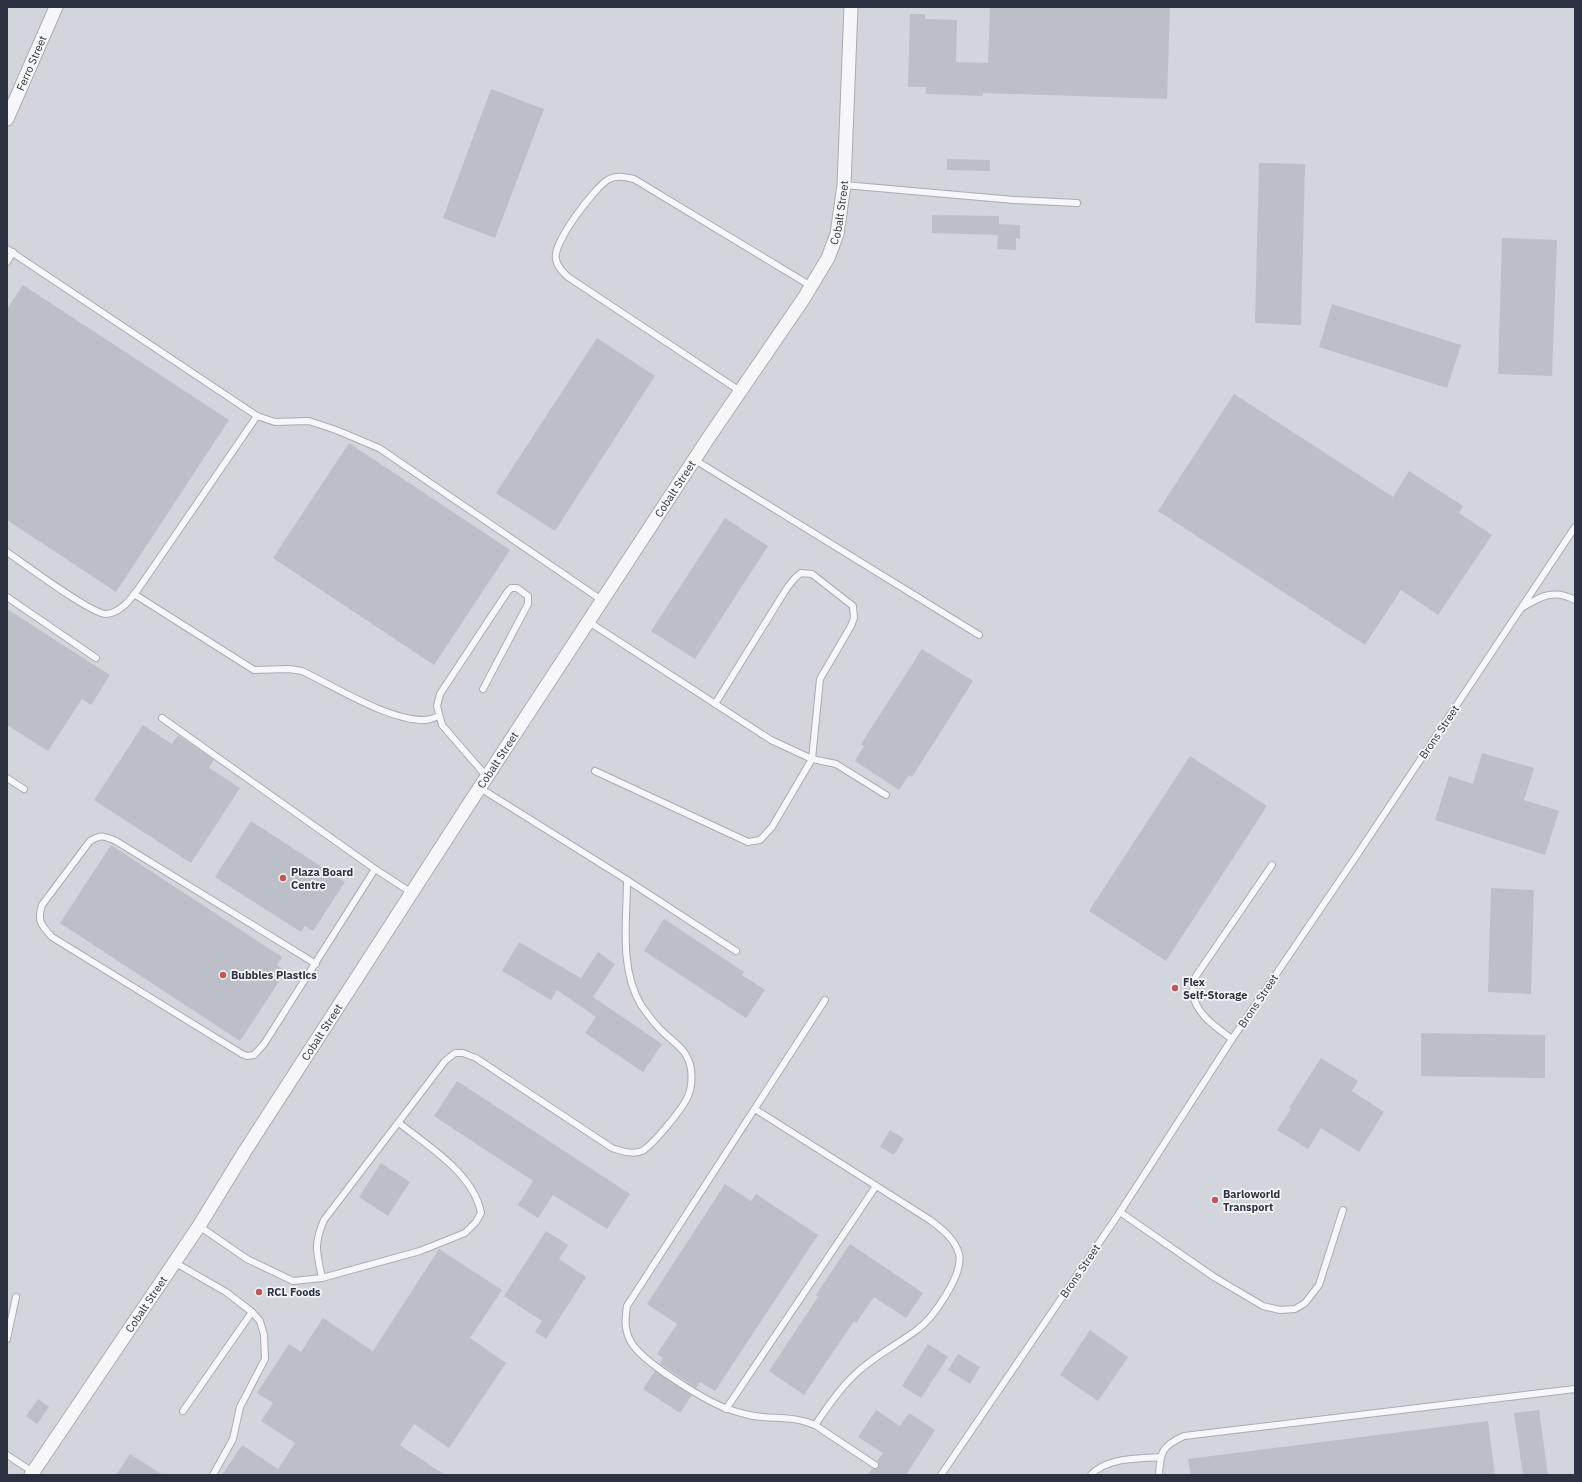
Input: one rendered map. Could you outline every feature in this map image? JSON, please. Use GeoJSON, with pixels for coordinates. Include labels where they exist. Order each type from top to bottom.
{"type":"FeatureCollection","features":[{"type":"Feature","properties":{"kind":"street","name":"Ferro Street"},"geometry":{"type":"LineString","coordinates":[[7,119],[56,7]]}},
{"type":"Feature","properties":{"kind":"street","name":"Cobalt Street"},"geometry":{"type":"LineString","coordinates":[[32,1473],[199,1226],[245,1151],[480,788],[828,258],[837,234],[844,185],[851,7]]}},
{"type":"Feature","properties":{"kind":"lane"},"geometry":{"type":"LineString","coordinates":[[740,391],[568,277],[560,268],[555,259],[557,247],[565,232],[598,187],[610,178],[622,176],[634,179],[811,286]]}},
{"type":"Feature","properties":{"kind":"lane"},"geometry":{"type":"LineString","coordinates":[[844,185],[1014,200],[1077,203]]}},
{"type":"Feature","properties":{"kind":"lane"},"geometry":{"type":"LineString","coordinates":[[7,262],[10,250],[257,416],[275,422],[310,421],[379,448],[603,601]]}},
{"type":"Feature","properties":{"kind":"lane"},"geometry":{"type":"LineString","coordinates":[[7,552],[73,598],[97,612],[106,614],[116,611],[134,594],[257,416]]}},
{"type":"Feature","properties":{"kind":"lane"},"geometry":{"type":"LineString","coordinates":[[695,460],[979,635]]}},
{"type":"Feature","properties":{"kind":"lane","name":"Brons Street"},"geometry":{"type":"LineString","coordinates":[[941,1475],[1120,1212],[1232,1039],[1357,855],[1575,527]]}},
{"type":"Feature","properties":{"kind":"lane"},"geometry":{"type":"LineString","coordinates":[[595,771],[748,842],[760,840],[772,827],[812,759],[820,679],[851,626],[855,610],[850,603],[812,574],[801,574],[795,578],[787,588],[714,704]]}},
{"type":"Feature","properties":{"kind":"lane"},"geometry":{"type":"LineString","coordinates":[[483,689],[528,604],[528,596],[517,588],[511,588],[508,591],[440,694],[437,706],[442,725],[488,776]]}},
{"type":"Feature","properties":{"kind":"lane"},"geometry":{"type":"LineString","coordinates":[[134,594],[254,670],[289,669],[302,671],[382,711],[414,719],[426,720],[439,716]]}},
{"type":"Feature","properties":{"kind":"lane"},"geometry":{"type":"LineString","coordinates":[[1520,609],[1542,596],[1565,595],[1575,600]]}},
{"type":"Feature","properties":{"kind":"lane"},"geometry":{"type":"LineString","coordinates":[[7,598],[96,658]]}},
{"type":"Feature","properties":{"kind":"lane"},"geometry":{"type":"LineString","coordinates":[[589,622],[771,740],[812,759],[836,764],[886,796]]}},
{"type":"Feature","properties":{"kind":"lane"},"geometry":{"type":"LineString","coordinates":[[162,718],[375,869],[412,893]]}},
{"type":"Feature","properties":{"kind":"lane"},"geometry":{"type":"LineString","coordinates":[[7,778],[24,789]]}},
{"type":"Feature","properties":{"kind":"lane"},"geometry":{"type":"LineString","coordinates":[[480,788],[627,880],[736,951]]}},
{"type":"Feature","properties":{"kind":"lane"},"geometry":{"type":"LineString","coordinates":[[316,964],[116,841],[105,836],[98,836],[90,841],[42,905],[39,915],[42,926],[52,937],[247,1056],[254,1055],[259,1052],[316,964],[375,869]]}},
{"type":"Feature","properties":{"kind":"lane"},"geometry":{"type":"LineString","coordinates":[[1232,1039],[1215,1026],[1199,1010],[1192,994],[1196,976],[1272,864]]}},
{"type":"Feature","properties":{"kind":"lane"},"geometry":{"type":"LineString","coordinates":[[322,1278],[317,1250],[317,1238],[324,1220],[450,1055],[455,1053],[463,1053],[476,1058],[612,1148],[626,1153],[641,1151],[655,1141],[688,1097],[692,1085],[691,1067],[683,1049],[664,1033],[652,1020],[641,1004],[632,981],[626,957],[627,880]]}},
{"type":"Feature","properties":{"kind":"lane"},"geometry":{"type":"LineString","coordinates":[[825,1000],[627,1306],[624,1325],[631,1342],[642,1355],[674,1379],[726,1409],[751,1416],[795,1418],[804,1420],[814,1425],[874,1465]]}},
{"type":"Feature","properties":{"kind":"lane"},"geometry":{"type":"LineString","coordinates":[[755,1109],[930,1220],[945,1232],[955,1244],[960,1256],[956,1276],[930,1318],[918,1329],[862,1368],[836,1394],[814,1425]]}},
{"type":"Feature","properties":{"kind":"lane"},"geometry":{"type":"LineString","coordinates":[[199,1226],[247,1259],[293,1281],[322,1278],[420,1251],[464,1233],[476,1222],[481,1213],[475,1193],[441,1155],[399,1123]]}},
{"type":"Feature","properties":{"kind":"lane"},"geometry":{"type":"LineString","coordinates":[[726,1409],[876,1186]]}},
{"type":"Feature","properties":{"kind":"lane"},"geometry":{"type":"LineString","coordinates":[[1120,1212],[1214,1277],[1263,1306],[1280,1310],[1295,1309],[1305,1303],[1319,1285],[1343,1210]]}},
{"type":"Feature","properties":{"kind":"lane"},"geometry":{"type":"LineString","coordinates":[[174,1262],[226,1292],[252,1312],[260,1321],[264,1335],[265,1359],[240,1406],[235,1432],[230,1445],[213,1475]]}},
{"type":"Feature","properties":{"kind":"lane"},"geometry":{"type":"LineString","coordinates":[[7,1339],[16,1297]]}},
{"type":"Feature","properties":{"kind":"lane"},"geometry":{"type":"LineString","coordinates":[[183,1412],[252,1312]]}},
{"type":"Feature","properties":{"kind":"lane"},"geometry":{"type":"LineString","coordinates":[[1159,1475],[1160,1456],[1165,1448],[1171,1442],[1184,1436],[1575,1389]]}},
{"type":"Feature","properties":{"kind":"lane"},"geometry":{"type":"LineString","coordinates":[[7,1456],[32,1473]]}},
{"type":"Feature","properties":{"kind":"lane"},"geometry":{"type":"LineString","coordinates":[[1091,1475],[1101,1467],[1110,1463],[1160,1456]]}},
{"type":"Feature","properties":{"kind":"shaded area"},"geometry":{"type":"Polygon","coordinates":[[[7,7],[1575,7],[1575,1475],[7,1475],[7,7]]]}},
{"type":"Feature","properties":{"kind":"building"},"geometry":{"type":"Polygon","coordinates":[[[990,7],[1170,7],[1167,99],[983,93],[983,96],[926,94],[926,87],[908,87],[910,14],[925,14],[925,19],[957,20],[956,62],[988,63],[990,7]]]}},
{"type":"Feature","properties":{"kind":"building"},"geometry":{"type":"Polygon","coordinates":[[[491,89],[544,109],[495,238],[443,218],[491,89]]]}},
{"type":"Feature","properties":{"kind":"building"},"geometry":{"type":"Polygon","coordinates":[[[947,159],[990,160],[990,171],[947,170],[947,159]]]}},
{"type":"Feature","properties":{"kind":"building"},"geometry":{"type":"Polygon","coordinates":[[[1259,163],[1305,164],[1301,325],[1255,323],[1259,163]]]}},
{"type":"Feature","properties":{"kind":"building"},"geometry":{"type":"Polygon","coordinates":[[[932,215],[999,216],[999,224],[1020,225],[1020,239],[1016,238],[1016,250],[997,249],[998,235],[932,233],[932,215]]]}},
{"type":"Feature","properties":{"kind":"building"},"geometry":{"type":"Polygon","coordinates":[[[1502,238],[1557,240],[1552,376],[1498,374],[1502,238]]]}},
{"type":"Feature","properties":{"kind":"building"},"geometry":{"type":"Polygon","coordinates":[[[23,285],[229,420],[116,592],[7,520],[7,309],[23,285]]]}},
{"type":"Feature","properties":{"kind":"building"},"geometry":{"type":"Polygon","coordinates":[[[1332,304],[1461,345],[1447,388],[1319,347],[1332,304]]]}},
{"type":"Feature","properties":{"kind":"building"},"geometry":{"type":"Polygon","coordinates":[[[597,338],[655,376],[555,531],[496,493],[597,338]]]}},
{"type":"Feature","properties":{"kind":"building"},"geometry":{"type":"Polygon","coordinates":[[[1234,394],[1393,497],[1409,471],[1463,506],[1459,513],[1492,535],[1438,615],[1401,590],[1365,645],[1158,511],[1234,394]]]}},
{"type":"Feature","properties":{"kind":"building"},"geometry":{"type":"Polygon","coordinates":[[[349,443],[510,550],[434,665],[273,558],[349,443]]]}},
{"type":"Feature","properties":{"kind":"building"},"geometry":{"type":"Polygon","coordinates":[[[725,518],[768,546],[695,659],[651,631],[725,518]]]}},
{"type":"Feature","properties":{"kind":"building"},"geometry":{"type":"Polygon","coordinates":[[[7,609],[110,675],[91,705],[82,699],[48,751],[7,725],[7,609]]]}},
{"type":"Feature","properties":{"kind":"building"},"geometry":{"type":"Polygon","coordinates":[[[922,649],[973,681],[912,777],[909,775],[899,790],[855,761],[864,746],[861,744],[922,649]]]}},
{"type":"Feature","properties":{"kind":"building"},"geometry":{"type":"Polygon","coordinates":[[[143,725],[172,744],[178,735],[214,760],[209,768],[240,788],[191,863],[94,800],[143,725]]]}},
{"type":"Feature","properties":{"kind":"building"},"geometry":{"type":"Polygon","coordinates":[[[1482,753],[1534,768],[1524,800],[1559,811],[1545,855],[1435,820],[1449,776],[1473,784],[1482,753]]]}},
{"type":"Feature","properties":{"kind":"building"},"geometry":{"type":"Polygon","coordinates":[[[1190,756],[1267,806],[1166,961],[1089,911],[1190,756]]]}},
{"type":"Feature","properties":{"kind":"building"},"geometry":{"type":"Polygon","coordinates":[[[251,821],[345,882],[313,931],[305,926],[301,932],[215,877],[251,821]]]}},
{"type":"Feature","properties":{"kind":"building"},"geometry":{"type":"Polygon","coordinates":[[[111,845],[282,957],[277,965],[286,971],[240,1041],[60,923],[111,845]]]}},
{"type":"Feature","properties":{"kind":"building"},"geometry":{"type":"Polygon","coordinates":[[[1491,888],[1534,890],[1531,994],[1488,992],[1491,888]]]}},
{"type":"Feature","properties":{"kind":"building"},"geometry":{"type":"Polygon","coordinates":[[[664,919],[744,972],[742,975],[765,990],[746,1018],[644,951],[664,919]]]}},
{"type":"Feature","properties":{"kind":"building"},"geometry":{"type":"Polygon","coordinates":[[[519,942],[581,978],[598,952],[615,964],[593,997],[662,1044],[643,1072],[585,1033],[596,1017],[557,990],[551,1000],[502,971],[519,942]]]}},
{"type":"Feature","properties":{"kind":"building"},"geometry":{"type":"Polygon","coordinates":[[[1421,1033],[1545,1035],[1545,1078],[1421,1076],[1421,1033]]]}},
{"type":"Feature","properties":{"kind":"building"},"geometry":{"type":"Polygon","coordinates":[[[1321,1058],[1358,1081],[1352,1091],[1384,1112],[1359,1152],[1321,1128],[1308,1149],[1277,1130],[1291,1109],[1289,1108],[1321,1058]]]}},
{"type":"Feature","properties":{"kind":"building"},"geometry":{"type":"Polygon","coordinates":[[[457,1081],[630,1194],[607,1229],[553,1195],[538,1218],[518,1205],[533,1181],[434,1116],[457,1081]]]}},
{"type":"Feature","properties":{"kind":"building"},"geometry":{"type":"Polygon","coordinates":[[[890,1130],[904,1139],[894,1155],[880,1147],[890,1130]]]}},
{"type":"Feature","properties":{"kind":"building"},"geometry":{"type":"Polygon","coordinates":[[[381,1163],[410,1182],[388,1216],[359,1197],[381,1163]]]}},
{"type":"Feature","properties":{"kind":"building"},"geometry":{"type":"Polygon","coordinates":[[[725,1184],[751,1201],[756,1194],[818,1235],[715,1391],[700,1382],[696,1388],[660,1364],[663,1358],[657,1354],[677,1324],[647,1304],[725,1184]]]}},
{"type":"Feature","properties":{"kind":"building"},"geometry":{"type":"Polygon","coordinates":[[[546,1231],[568,1245],[559,1259],[586,1277],[546,1339],[535,1332],[542,1321],[504,1296],[546,1231]]]}},
{"type":"Feature","properties":{"kind":"building"},"geometry":{"type":"Polygon","coordinates":[[[850,1244],[923,1293],[906,1318],[874,1297],[856,1323],[854,1321],[804,1395],[769,1371],[818,1297],[816,1295],[850,1244]]]}},
{"type":"Feature","properties":{"kind":"building"},"geometry":{"type":"Polygon","coordinates":[[[439,1249],[502,1290],[470,1338],[506,1363],[449,1448],[414,1424],[400,1445],[445,1475],[222,1475],[242,1445],[278,1469],[295,1443],[261,1421],[273,1403],[257,1393],[289,1344],[301,1352],[323,1318],[373,1351],[439,1249]]]}},
{"type":"Feature","properties":{"kind":"building"},"geometry":{"type":"Polygon","coordinates":[[[1090,1330],[1128,1357],[1098,1401],[1060,1375],[1090,1330]]]}},
{"type":"Feature","properties":{"kind":"building"},"geometry":{"type":"Polygon","coordinates":[[[928,1344],[948,1357],[921,1398],[902,1386],[928,1344]]]}},
{"type":"Feature","properties":{"kind":"building"},"geometry":{"type":"Polygon","coordinates":[[[958,1354],[980,1367],[970,1384],[948,1370],[958,1354]]]}},
{"type":"Feature","properties":{"kind":"building"},"geometry":{"type":"Polygon","coordinates":[[[655,1371],[692,1395],[680,1413],[643,1389],[655,1371]]]}},
{"type":"Feature","properties":{"kind":"building"},"geometry":{"type":"Polygon","coordinates":[[[38,1399],[49,1407],[37,1424],[26,1416],[38,1399]]]}},
{"type":"Feature","properties":{"kind":"building"},"geometry":{"type":"Polygon","coordinates":[[[876,1410],[900,1426],[909,1413],[935,1430],[906,1475],[868,1475],[872,1469],[877,1469],[879,1467],[879,1463],[877,1461],[883,1453],[858,1437],[876,1410]]]}},
{"type":"Feature","properties":{"kind":"building"},"geometry":{"type":"Polygon","coordinates":[[[1539,1410],[1548,1475],[1523,1475],[1514,1413],[1539,1410]]]}},
{"type":"Feature","properties":{"kind":"building"},"geometry":{"type":"Polygon","coordinates":[[[1488,1421],[1495,1475],[1191,1475],[1188,1459],[1488,1421]]]}},
{"type":"Feature","properties":{"kind":"building"},"geometry":{"type":"Polygon","coordinates":[[[130,1454],[163,1475],[116,1475],[130,1454]]]}},
{"type":"Feature","properties":{"kind":"place","name":"Plaza Board Centre"},"geometry":{"type":"Point","coordinates":[283,878]}},
{"type":"Feature","properties":{"kind":"place","name":"Bubbles Plastics"},"geometry":{"type":"Point","coordinates":[223,975]}},
{"type":"Feature","properties":{"kind":"place","name":"Flex Self-Storage"},"geometry":{"type":"Point","coordinates":[1175,988]}},
{"type":"Feature","properties":{"kind":"place","name":"Barloworld Transport"},"geometry":{"type":"Point","coordinates":[1215,1200]}},
{"type":"Feature","properties":{"kind":"place","name":"RCL Foods"},"geometry":{"type":"Point","coordinates":[259,1292]}}]}
